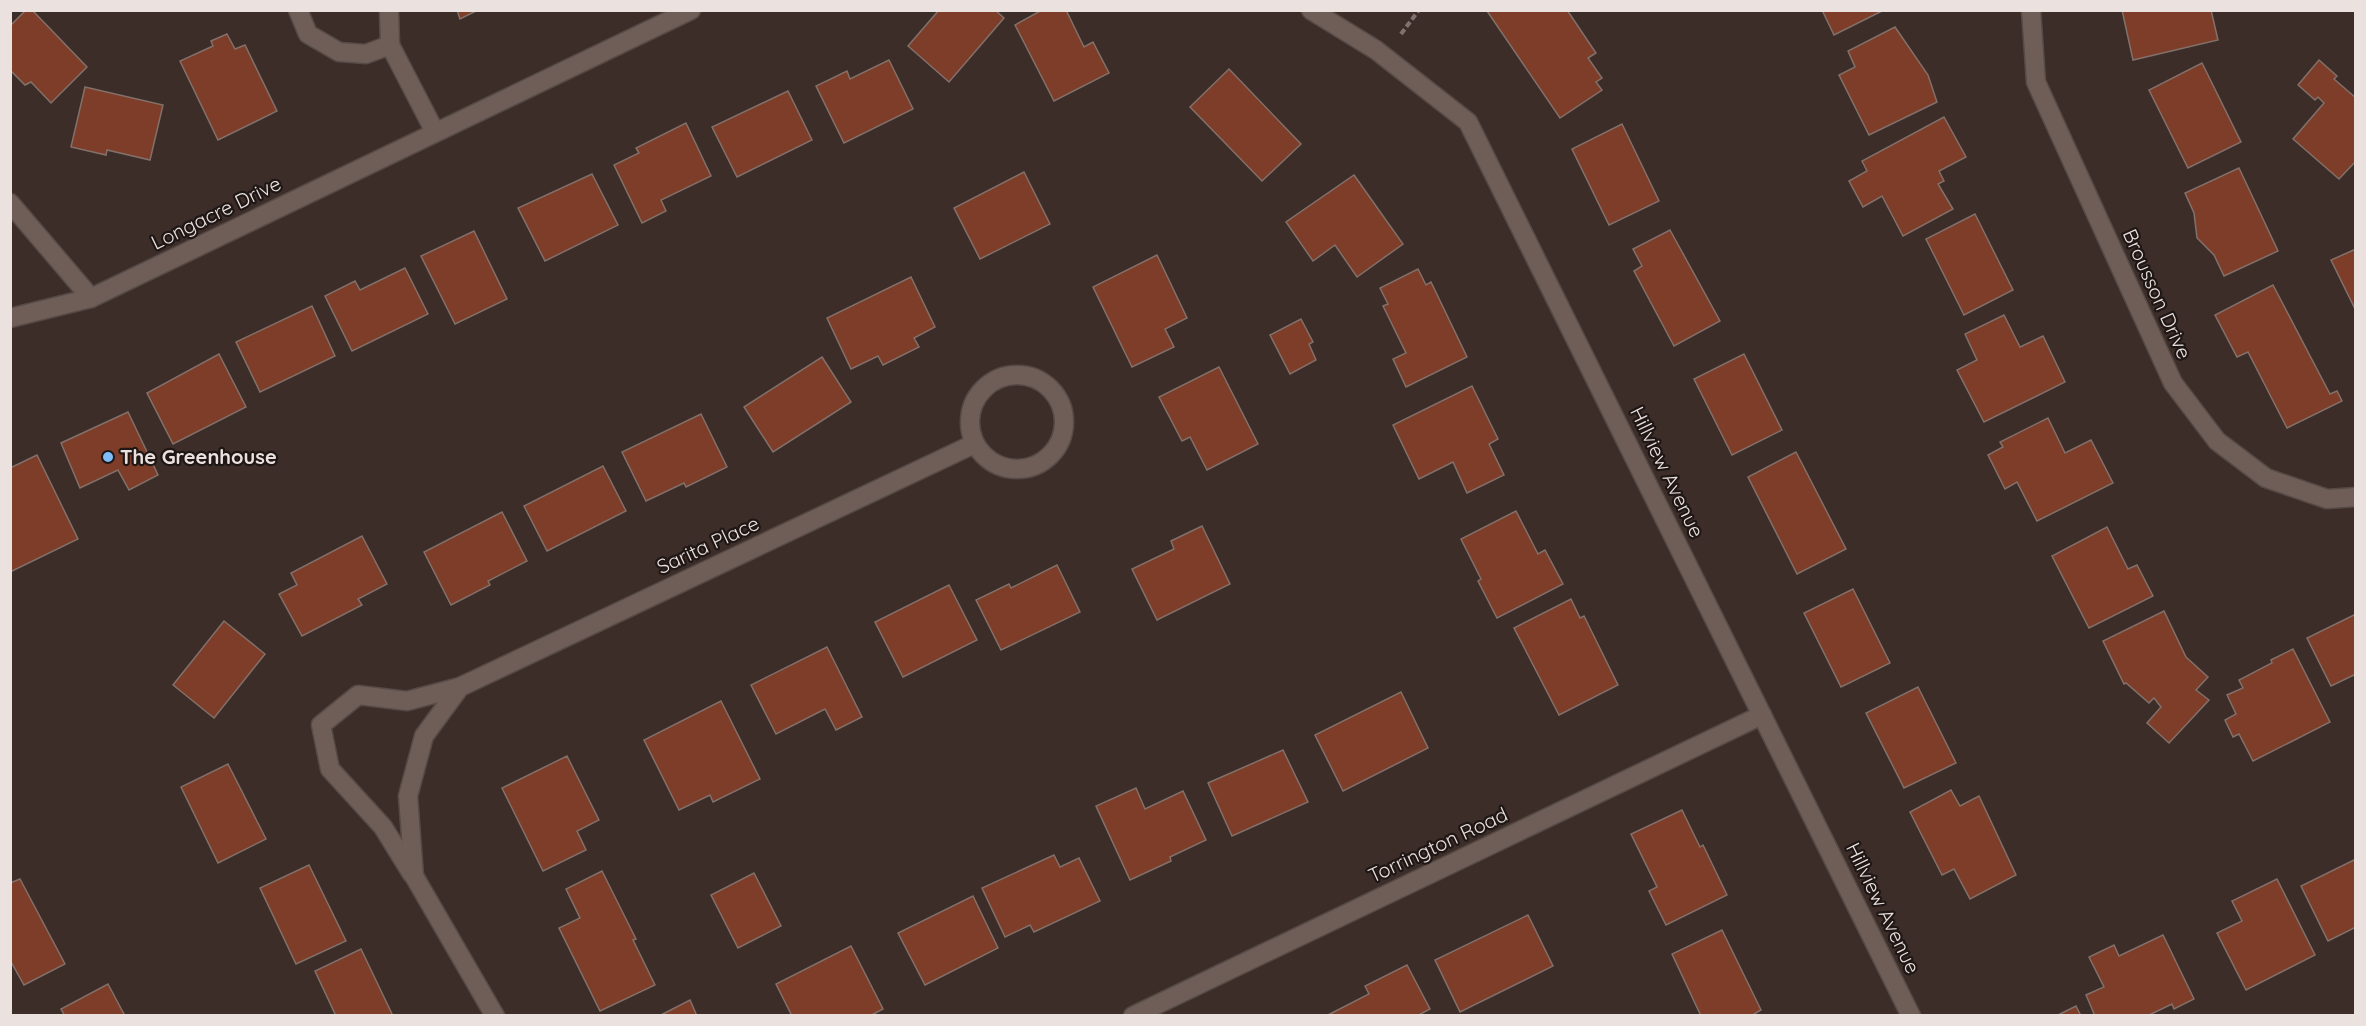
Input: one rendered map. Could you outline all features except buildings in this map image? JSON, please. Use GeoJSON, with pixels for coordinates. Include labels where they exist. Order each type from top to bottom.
{"type":"FeatureCollection","features":[{"type":"Feature","properties":{"kind":"street"},"geometry":{"type":"LineString","coordinates":[[298,10],[308,34],[339,51],[366,54],[390,45]]}},
{"type":"Feature","properties":{"kind":"street"},"geometry":{"type":"LineString","coordinates":[[389,10],[390,45],[435,132]]}},
{"type":"Feature","properties":{"kind":"street","name":"Longacre Drive"},"geometry":{"type":"LineString","coordinates":[[10,318],[91,298],[691,10]]}},
{"type":"Feature","properties":{"kind":"street","name":"Hillview Avenue"},"geometry":{"type":"LineString","coordinates":[[1311,10],[1376,50],[1468,122],[1911,1016]]}},
{"type":"Feature","properties":{"kind":"street","name":"Brousson Drive"},"geometry":{"type":"LineString","coordinates":[[2031,10],[2036,82],[2173,383],[2217,441],[2266,478],[2327,499],[2355,497]]}},
{"type":"Feature","properties":{"kind":"street"},"geometry":{"type":"LineString","coordinates":[[10,203],[91,298]]}},
{"type":"Feature","properties":{"kind":"street"},"geometry":{"type":"LineString","coordinates":[[1015,375],[1031,376],[1045,384],[1056,395],[1063,409],[1064,425],[1061,440],[1053,454],[1041,464],[1027,469],[1011,470],[996,465],[984,457],[974,444],[969,429],[973,405],[986,386],[999,378],[1015,375]]}},
{"type":"Feature","properties":{"kind":"street","name":"Sarita Place"},"geometry":{"type":"LineString","coordinates":[[495,1016],[383,826],[330,769],[321,725],[358,695],[407,701],[460,687],[974,444]]}},
{"type":"Feature","properties":{"kind":"street","name":"Sarita Place"},"geometry":{"type":"LineString","coordinates":[[414,876],[408,796],[424,736],[460,687]]}},
{"type":"Feature","properties":{"kind":"street","name":"Torrington Road"},"geometry":{"type":"LineString","coordinates":[[1133,1016],[1762,716]]}},
{"type":"Feature","properties":{"kind":"place","name":"The Greenhouse"},"geometry":{"type":"Point","coordinates":[108,457]}}]}
